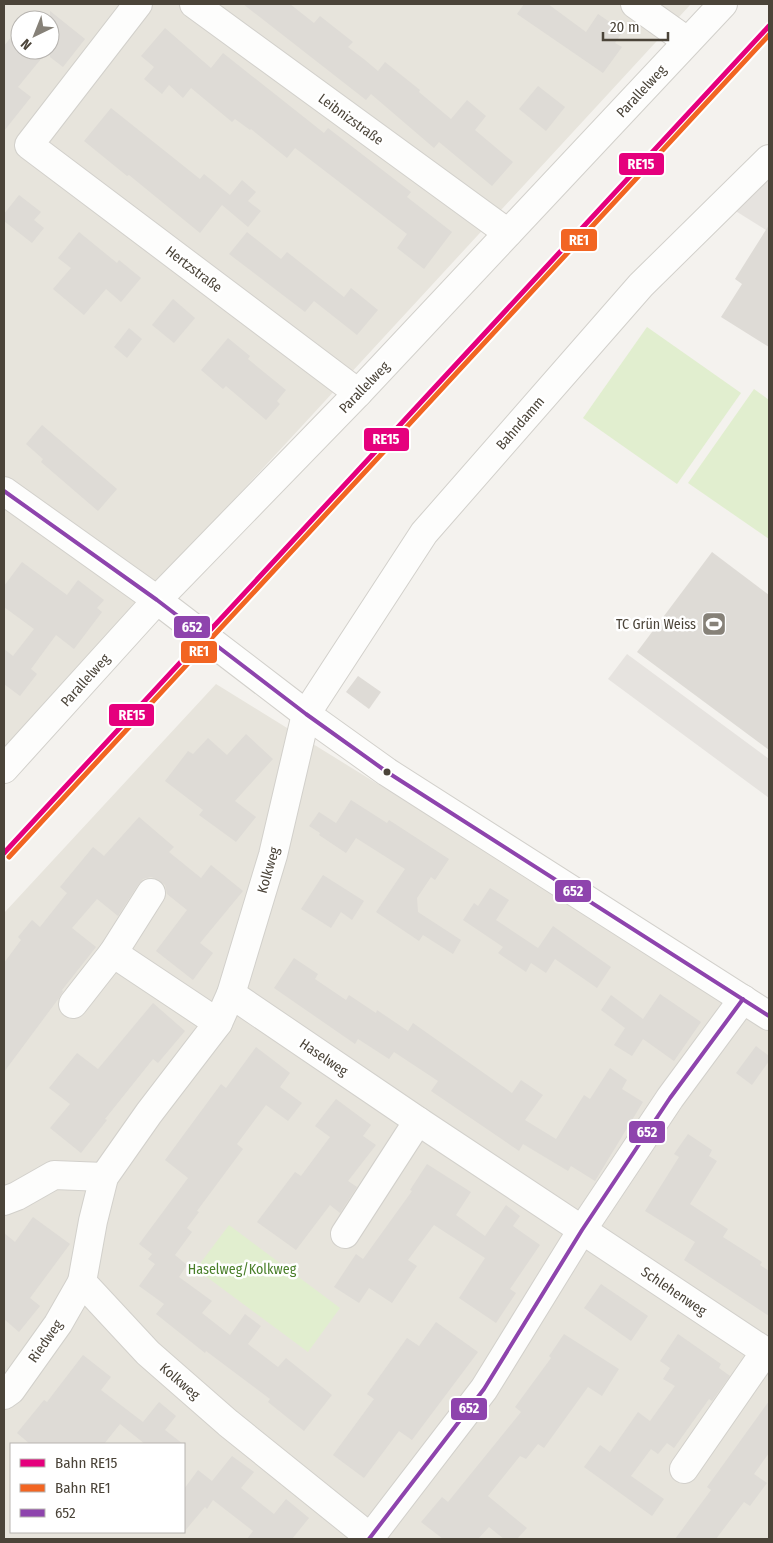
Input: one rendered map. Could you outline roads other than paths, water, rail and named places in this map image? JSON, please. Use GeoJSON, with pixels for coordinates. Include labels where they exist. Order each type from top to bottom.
{"type":"FeatureCollection","features":[{"type":"Feature","properties":{"kind":"street","name":"Hertzstraße"},"geometry":{"type":"LineString","coordinates":[[138,4],[29,145],[358,393]]}},
{"type":"Feature","properties":{"kind":"street","name":"Leibnizstraße"},"geometry":{"type":"LineString","coordinates":[[194,4],[508,233]]}},
{"type":"Feature","properties":{"kind":"street"},"geometry":{"type":"LineString","coordinates":[[635,4],[687,41]]}},
{"type":"Feature","properties":{"kind":"street","name":"Parallelweg"},"geometry":{"type":"LineString","coordinates":[[4,769],[157,600],[358,393],[723,4]]}},
{"type":"Feature","properties":{"kind":"street","name":"Bahndamm"},"geometry":{"type":"LineString","coordinates":[[306,714],[424,533],[641,285],[769,159]]}},
{"type":"Feature","properties":{"kind":"street"},"geometry":{"type":"LineString","coordinates":[[4,491],[157,600],[306,714],[386,772],[769,1016]]}},
{"type":"Feature","properties":{"kind":"street","name":"Kolkweg"},"geometry":{"type":"LineString","coordinates":[[306,714],[272,855],[231,994],[218,1023],[149,1113],[104,1177],[93,1221],[82,1282],[148,1353],[228,1423],[370,1539]]}},
{"type":"Feature","properties":{"kind":"street"},"geometry":{"type":"LineString","coordinates":[[73,1004],[112,952],[151,893]]}},
{"type":"Feature","properties":{"kind":"street"},"geometry":{"type":"LineString","coordinates":[[112,952],[218,1023]]}},
{"type":"Feature","properties":{"kind":"street","name":"Haselweg"},"geometry":{"type":"LineString","coordinates":[[231,994],[582,1230]]}},
{"type":"Feature","properties":{"kind":"street"},"geometry":{"type":"LineString","coordinates":[[370,1539],[484,1389],[582,1230],[670,1098],[743,999]]}},
{"type":"Feature","properties":{"kind":"street"},"geometry":{"type":"LineString","coordinates":[[345,1234],[418,1121]]}},
{"type":"Feature","properties":{"kind":"street"},"geometry":{"type":"LineString","coordinates":[[4,1201],[17,1196],[54,1174],[104,1177]]}},
{"type":"Feature","properties":{"kind":"street","name":"Schlehenweg"},"geometry":{"type":"LineString","coordinates":[[582,1230],[767,1353],[684,1469]]}},
{"type":"Feature","properties":{"kind":"street","name":"Riedweg"},"geometry":{"type":"LineString","coordinates":[[4,1395],[10,1390],[58,1324],[82,1282]]}},
{"type":"Feature","properties":{"kind":"rail line","name":"RE15"},"geometry":{"type":"LineString","coordinates":[[4,853],[769,26]]}},
{"type":"Feature","properties":{"kind":"rail line","name":"RE1"},"geometry":{"type":"LineString","coordinates":[[9,857],[769,35]]}},
{"type":"Feature","properties":{"kind":"place","name":"TC Grün Weiss"},"geometry":{"type":"Point","coordinates":[714,624]}},
{"type":"Feature","properties":{"kind":"park label","name":"Haselweg/Kolkweg"},"geometry":{"type":"Point","coordinates":[242,1269]}}]}
